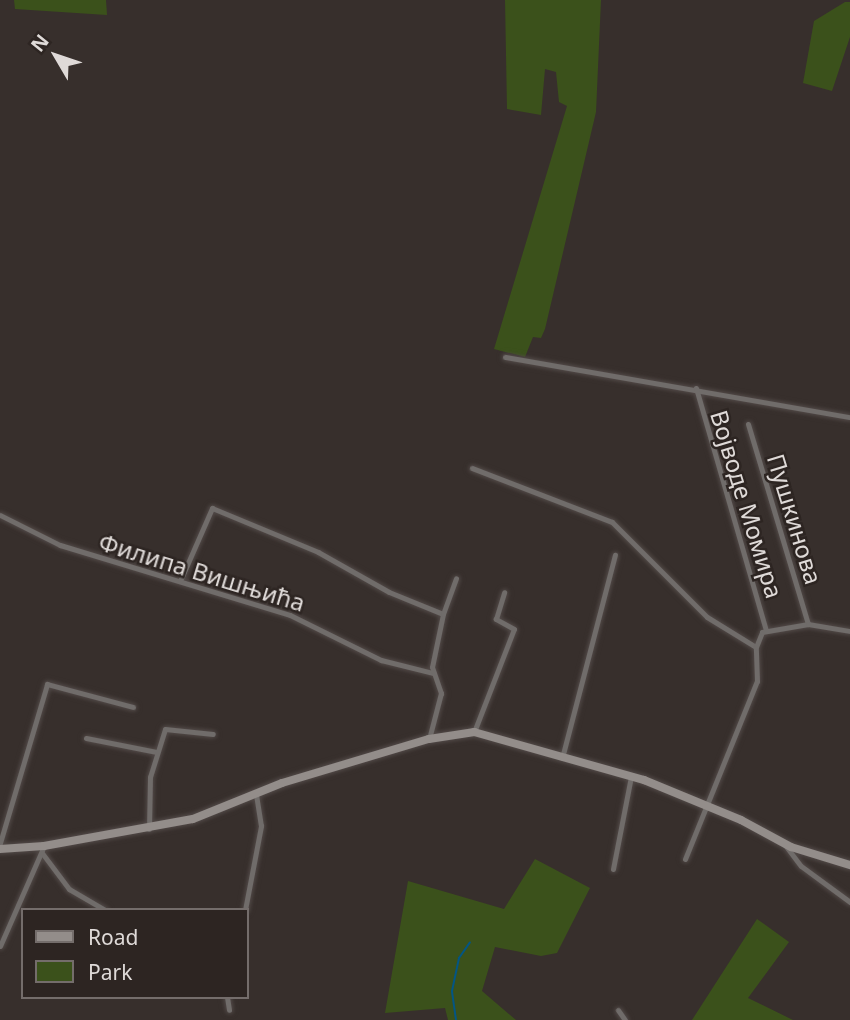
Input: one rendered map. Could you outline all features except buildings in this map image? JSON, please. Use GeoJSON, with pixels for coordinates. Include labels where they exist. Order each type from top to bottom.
{"type":"FeatureCollection","features":[{"type":"Feature","properties":{"kind":"street"},"geometry":{"type":"LineString","coordinates":[[505,357],[696,388],[850,417]]}},
{"type":"Feature","properties":{"kind":"street","name":"Војводе Момира"},"geometry":{"type":"LineString","coordinates":[[696,388],[766,630]]}},
{"type":"Feature","properties":{"kind":"street","name":"Пушкинова"},"geometry":{"type":"LineString","coordinates":[[748,424],[808,624]]}},
{"type":"Feature","properties":{"kind":"street"},"geometry":{"type":"LineString","coordinates":[[472,468],[612,522],[707,617],[756,647]]}},
{"type":"Feature","properties":{"kind":"street"},"geometry":{"type":"LineString","coordinates":[[180,581],[212,508],[318,552],[389,592],[443,614]]}},
{"type":"Feature","properties":{"kind":"street","name":"Филипа Вишњића"},"geometry":{"type":"LineString","coordinates":[[0,515],[60,544],[290,615],[381,660],[433,673]]}},
{"type":"Feature","properties":{"kind":"street"},"geometry":{"type":"LineString","coordinates":[[562,758],[615,555]]}},
{"type":"Feature","properties":{"kind":"street"},"geometry":{"type":"LineString","coordinates":[[429,738],[441,693],[433,673],[433,650],[456,578]]}},
{"type":"Feature","properties":{"kind":"street"},"geometry":{"type":"LineString","coordinates":[[474,732],[513,629],[496,620],[504,592]]}},
{"type":"Feature","properties":{"kind":"street"},"geometry":{"type":"LineString","coordinates":[[685,859],[757,681],[756,647],[766,630],[808,624],[850,631]]}},
{"type":"Feature","properties":{"kind":"street"},"geometry":{"type":"LineString","coordinates":[[0,843],[47,684],[133,707]]}},
{"type":"Feature","properties":{"kind":"street"},"geometry":{"type":"LineString","coordinates":[[149,829],[149,784],[157,751],[167,727],[213,734]]}},
{"type":"Feature","properties":{"kind":"street"},"geometry":{"type":"LineString","coordinates":[[0,849],[43,850],[193,819],[256,793],[429,738],[474,732],[631,776],[705,805],[783,843],[850,865]]}},
{"type":"Feature","properties":{"kind":"street"},"geometry":{"type":"LineString","coordinates":[[86,738],[157,751]]}},
{"type":"Feature","properties":{"kind":"street"},"geometry":{"type":"LineString","coordinates":[[613,869],[631,776]]}},
{"type":"Feature","properties":{"kind":"street"},"geometry":{"type":"LineString","coordinates":[[245,908],[261,827],[256,793]]}},
{"type":"Feature","properties":{"kind":"street"},"geometry":{"type":"LineString","coordinates":[[783,843],[801,866],[850,902]]}},
{"type":"Feature","properties":{"kind":"street"},"geometry":{"type":"LineString","coordinates":[[43,850],[69,889],[102,908]]}},
{"type":"Feature","properties":{"kind":"street"},"geometry":{"type":"LineString","coordinates":[[0,946],[43,850]]}},
{"type":"Feature","properties":{"kind":"street"},"geometry":{"type":"LineString","coordinates":[[227,999],[229,1010]]}},
{"type":"Feature","properties":{"kind":"street"},"geometry":{"type":"LineString","coordinates":[[618,1010],[625,1020]]}},
{"type":"Feature","properties":{"kind":"green space"},"geometry":{"type":"Polygon","coordinates":[[[14,0],[106,0],[107,15],[15,9],[14,0]]]}},
{"type":"Feature","properties":{"kind":"green space"},"geometry":{"type":"Polygon","coordinates":[[[505,0],[601,0],[596,112],[545,329],[541,338],[533,337],[525,357],[494,349],[567,106],[559,102],[556,72],[545,69],[541,115],[507,109],[505,0]]]}},
{"type":"Feature","properties":{"kind":"green space"},"geometry":{"type":"Polygon","coordinates":[[[845,2],[850,2],[850,37],[832,91],[803,83],[814,21],[845,2]]]}},
{"type":"Feature","properties":{"kind":"green space"},"geometry":{"type":"Polygon","coordinates":[[[535,859],[590,888],[557,953],[541,956],[495,947],[482,991],[516,1020],[448,1020],[445,1008],[385,1013],[408,881],[504,909],[535,859]]]}},
{"type":"Feature","properties":{"kind":"green space"},"geometry":{"type":"Polygon","coordinates":[[[757,919],[789,942],[748,998],[793,1020],[692,1020],[757,919]]]}},
{"type":"Feature","properties":{"kind":"waterway"},"geometry":{"type":"LineString","coordinates":[[456,1020],[452,991],[459,958],[470,942]]}}]}
